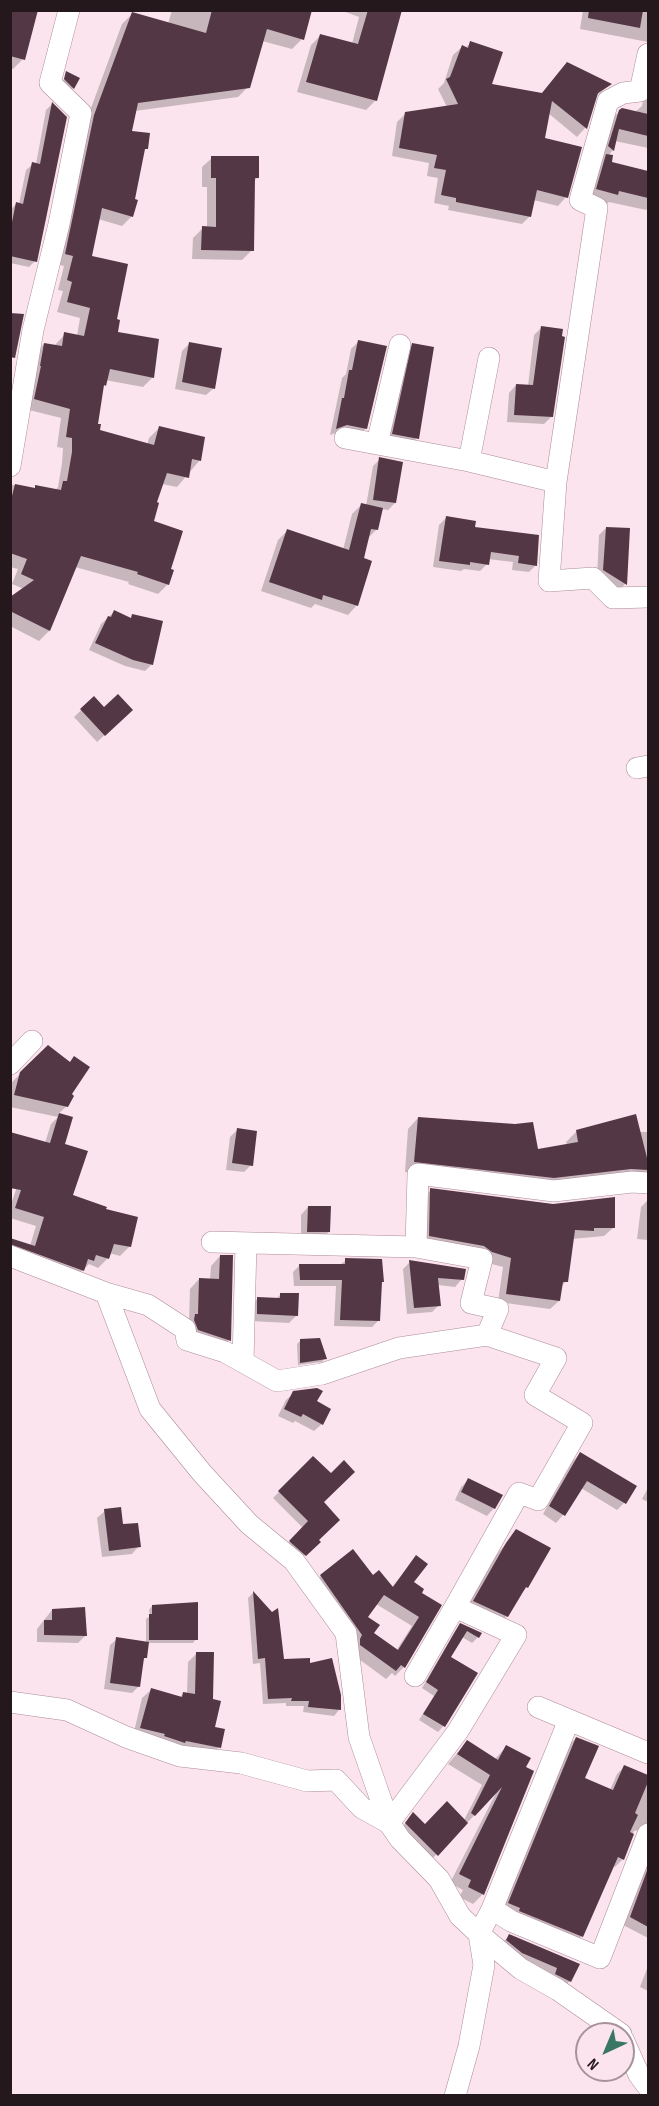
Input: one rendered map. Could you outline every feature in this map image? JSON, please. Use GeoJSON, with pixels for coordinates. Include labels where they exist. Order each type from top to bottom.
{"type":"FeatureCollection","features":[{"type":"Feature","properties":{"kind":"street"},"geometry":{"type":"LineString","coordinates":[[10,466],[33,330],[59,224],[81,113],[50,83],[69,10]]}},
{"type":"Feature","properties":{"kind":"street"},"geometry":{"type":"LineString","coordinates":[[648,54],[640,91],[623,93],[608,101],[580,200],[597,208],[556,482],[549,581],[593,578],[613,598],[648,597]]}},
{"type":"Feature","properties":{"kind":"street"},"geometry":{"type":"LineString","coordinates":[[377,444],[400,345]]}},
{"type":"Feature","properties":{"kind":"street"},"geometry":{"type":"LineString","coordinates":[[469,461],[489,358]]}},
{"type":"Feature","properties":{"kind":"street"},"geometry":{"type":"LineString","coordinates":[[345,438],[469,461],[556,482]]}},
{"type":"Feature","properties":{"kind":"street"},"geometry":{"type":"LineString","coordinates":[[10,1064],[32,1041]]}},
{"type":"Feature","properties":{"kind":"street"},"geometry":{"type":"LineString","coordinates":[[416,1247],[418,1174],[554,1191],[632,1182],[648,1183]]}},
{"type":"Feature","properties":{"kind":"street"},"geometry":{"type":"LineString","coordinates":[[212,1242],[416,1247],[482,1259],[471,1303],[498,1309],[487,1335]]}},
{"type":"Feature","properties":{"kind":"street"},"geometry":{"type":"LineString","coordinates":[[243,1362],[246,1243]]}},
{"type":"Feature","properties":{"kind":"street"},"geometry":{"type":"LineString","coordinates":[[10,1256],[106,1293],[148,1305],[185,1329],[187,1340],[225,1352],[277,1381],[322,1374],[399,1348],[487,1335],[556,1358],[535,1395],[582,1423],[538,1500],[519,1493],[415,1676]]}},
{"type":"Feature","properties":{"kind":"street"},"geometry":{"type":"LineString","coordinates":[[106,1293],[150,1409],[202,1473],[249,1524],[294,1561],[346,1633],[360,1737],[389,1822],[400,1839],[439,1879],[460,1916],[479,1934],[521,1969],[558,1990],[604,2022]]}},
{"type":"Feature","properties":{"kind":"street"},"geometry":{"type":"LineString","coordinates":[[389,1822],[458,1731],[516,1635],[455,1607]]}},
{"type":"Feature","properties":{"kind":"street"},"geometry":{"type":"LineString","coordinates":[[10,1702],[67,1710],[126,1737],[180,1756],[241,1762],[307,1781],[336,1780],[362,1808],[389,1822]]}},
{"type":"Feature","properties":{"kind":"street"},"geometry":{"type":"LineString","coordinates":[[538,1707],[648,1753]]}},
{"type":"Feature","properties":{"kind":"street"},"geometry":{"type":"LineString","coordinates":[[455,2096],[469,2046],[484,1965],[479,1934],[492,1910],[568,1720]]}},
{"type":"Feature","properties":{"kind":"street"},"geometry":{"type":"LineString","coordinates":[[492,1910],[512,1921],[600,1958],[648,1834]]}},
{"type":"Feature","properties":{"kind":"street"},"geometry":{"type":"LineString","coordinates":[[635,2066],[648,2087]]}},
{"type":"Feature","properties":{"kind":"building"},"geometry":{"type":"Polygon","coordinates":[[[10,10],[38,10],[25,60],[10,56],[10,10]]]}},
{"type":"Feature","properties":{"kind":"building"},"geometry":{"type":"Polygon","coordinates":[[[212,10],[312,10],[304,40],[267,29],[250,88],[138,103],[132,131],[150,133],[133,217],[102,208],[92,256],[128,264],[117,319],[120,320],[118,332],[159,339],[154,378],[110,369],[106,386],[104,385],[98,424],[101,424],[100,430],[154,445],[159,426],[205,437],[201,461],[192,459],[189,478],[167,473],[157,502],[159,503],[154,521],[183,531],[171,569],[174,570],[169,585],[137,574],[138,572],[81,556],[50,631],[10,611],[10,597],[34,580],[21,574],[27,559],[10,553],[10,504],[15,484],[61,490],[63,481],[67,481],[72,452],[72,438],[66,437],[70,409],[34,399],[44,343],[62,346],[64,332],[84,336],[90,308],[67,302],[72,282],[67,280],[73,256],[65,254],[94,115],[132,12],[206,33],[212,10]]]}},
{"type":"Feature","properties":{"kind":"building"},"geometry":{"type":"Polygon","coordinates":[[[368,10],[402,10],[377,101],[306,82],[320,34],[358,44],[368,10]]]}},
{"type":"Feature","properties":{"kind":"building"},"geometry":{"type":"Polygon","coordinates":[[[589,10],[643,10],[640,28],[588,18],[589,10]]]}},
{"type":"Feature","properties":{"kind":"building"},"geometry":{"type":"Polygon","coordinates":[[[470,41],[503,52],[492,84],[542,93],[567,62],[612,84],[598,93],[587,129],[552,101],[545,138],[582,147],[568,198],[537,190],[531,217],[456,202],[456,198],[441,195],[446,170],[434,168],[437,155],[399,148],[405,112],[458,104],[446,79],[450,77],[462,45],[468,48],[470,41]]]}},
{"type":"Feature","properties":{"kind":"building"},"geometry":{"type":"Polygon","coordinates":[[[66,71],[80,78],[74,89],[64,79],[66,71]]]}},
{"type":"Feature","properties":{"kind":"building"},"geometry":{"type":"Polygon","coordinates":[[[52,102],[67,117],[37,262],[10,256],[10,232],[16,202],[23,204],[32,162],[40,164],[52,102]]]}},
{"type":"Feature","properties":{"kind":"building"},"geometry":{"type":"Polygon","coordinates":[[[622,108],[648,114],[648,136],[619,129],[614,151],[608,146],[619,110],[622,108]]]}},
{"type":"Feature","properties":{"kind":"building"},"geometry":{"type":"Polygon","coordinates":[[[606,154],[613,155],[612,162],[648,171],[648,198],[619,191],[618,195],[596,189],[606,154]]]}},
{"type":"Feature","properties":{"kind":"building"},"geometry":{"type":"Polygon","coordinates":[[[211,156],[259,156],[259,178],[255,178],[254,251],[201,250],[202,226],[216,227],[216,178],[211,178],[211,156]]]}},
{"type":"Feature","properties":{"kind":"building"},"geometry":{"type":"Polygon","coordinates":[[[10,313],[24,314],[15,358],[10,357],[10,313]]]}},
{"type":"Feature","properties":{"kind":"building"},"geometry":{"type":"Polygon","coordinates":[[[541,326],[563,329],[562,336],[565,337],[553,417],[514,415],[516,384],[533,385],[541,326]]]}},
{"type":"Feature","properties":{"kind":"building"},"geometry":{"type":"Polygon","coordinates":[[[358,340],[387,346],[367,429],[347,425],[336,429],[342,398],[344,398],[349,370],[352,370],[358,340]]]}},
{"type":"Feature","properties":{"kind":"building"},"geometry":{"type":"Polygon","coordinates":[[[189,342],[222,348],[215,389],[182,382],[189,342]]]}},
{"type":"Feature","properties":{"kind":"building"},"geometry":{"type":"Polygon","coordinates":[[[412,343],[434,347],[419,439],[392,434],[412,343]]]}},
{"type":"Feature","properties":{"kind":"building"},"geometry":{"type":"Polygon","coordinates":[[[379,457],[403,462],[396,503],[373,500],[379,457]]]}},
{"type":"Feature","properties":{"kind":"building"},"geometry":{"type":"Polygon","coordinates":[[[361,503],[383,508],[378,530],[371,529],[364,558],[372,561],[358,606],[323,595],[322,600],[269,582],[287,529],[349,550],[361,503]]]}},
{"type":"Feature","properties":{"kind":"building"},"geometry":{"type":"Polygon","coordinates":[[[446,516],[476,521],[475,527],[539,535],[537,566],[518,563],[519,556],[491,552],[489,565],[439,561],[446,516]]]}},
{"type":"Feature","properties":{"kind":"building"},"geometry":{"type":"Polygon","coordinates":[[[606,527],[630,528],[627,585],[603,570],[606,527]]]}},
{"type":"Feature","properties":{"kind":"building"},"geometry":{"type":"Polygon","coordinates":[[[114,610],[131,618],[132,614],[163,621],[153,665],[133,660],[95,643],[108,616],[111,617],[114,610]]]}},
{"type":"Feature","properties":{"kind":"building"},"geometry":{"type":"Polygon","coordinates":[[[118,694],[133,710],[105,736],[80,709],[94,696],[104,707],[118,694]]]}},
{"type":"Feature","properties":{"kind":"building"},"geometry":{"type":"Polygon","coordinates":[[[48,1045],[70,1062],[74,1056],[90,1067],[72,1094],[74,1096],[68,1107],[14,1095],[20,1072],[48,1045]]]}},
{"type":"Feature","properties":{"kind":"building"},"geometry":{"type":"Polygon","coordinates":[[[59,1113],[73,1117],[65,1144],[88,1151],[73,1195],[107,1207],[106,1209],[138,1217],[131,1247],[114,1244],[109,1259],[96,1255],[94,1261],[88,1259],[84,1271],[10,1244],[10,1238],[35,1246],[44,1217],[15,1208],[21,1190],[10,1188],[10,1132],[50,1143],[59,1113]]]}},
{"type":"Feature","properties":{"kind":"building"},"geometry":{"type":"Polygon","coordinates":[[[636,1114],[648,1170],[631,1169],[554,1178],[414,1162],[418,1117],[515,1124],[533,1122],[538,1149],[578,1142],[576,1130],[636,1114]]]}},
{"type":"Feature","properties":{"kind":"building"},"geometry":{"type":"Polygon","coordinates":[[[237,1128],[257,1131],[253,1166],[232,1163],[237,1128]]]}},
{"type":"Feature","properties":{"kind":"building"},"geometry":{"type":"Polygon","coordinates":[[[430,1188],[553,1204],[615,1197],[615,1228],[594,1228],[594,1231],[575,1230],[568,1282],[563,1282],[560,1301],[506,1294],[511,1258],[492,1252],[484,1246],[429,1236],[430,1188]]]}},
{"type":"Feature","properties":{"kind":"building"},"geometry":{"type":"Polygon","coordinates":[[[308,1206],[331,1206],[330,1232],[307,1232],[308,1206]]]}},
{"type":"Feature","properties":{"kind":"building"},"geometry":{"type":"Polygon","coordinates":[[[220,1255],[233,1255],[231,1341],[198,1330],[194,1320],[195,1314],[198,1314],[199,1278],[219,1279],[220,1255]]]}},
{"type":"Feature","properties":{"kind":"building"},"geometry":{"type":"Polygon","coordinates":[[[345,1258],[382,1259],[384,1282],[382,1282],[380,1321],[340,1320],[342,1280],[300,1280],[299,1264],[345,1264],[345,1258]]]}},
{"type":"Feature","properties":{"kind":"building"},"geometry":{"type":"Polygon","coordinates":[[[409,1260],[466,1269],[464,1280],[438,1278],[441,1306],[414,1308],[409,1260]]]}},
{"type":"Feature","properties":{"kind":"building"},"geometry":{"type":"Polygon","coordinates":[[[280,1293],[299,1293],[298,1316],[257,1314],[257,1297],[280,1298],[280,1293]]]}},
{"type":"Feature","properties":{"kind":"building"},"geometry":{"type":"Polygon","coordinates":[[[320,1338],[327,1359],[300,1363],[300,1339],[320,1338]]]}},
{"type":"Feature","properties":{"kind":"building"},"geometry":{"type":"Polygon","coordinates":[[[317,1388],[323,1391],[317,1401],[331,1409],[323,1425],[303,1414],[301,1417],[284,1409],[293,1391],[317,1388]]]}},
{"type":"Feature","properties":{"kind":"building"},"geometry":{"type":"Polygon","coordinates":[[[580,1452],[637,1486],[626,1504],[587,1481],[565,1516],[549,1506],[580,1452]]]}},
{"type":"Feature","properties":{"kind":"building"},"geometry":{"type":"Polygon","coordinates":[[[313,1456],[331,1473],[344,1460],[355,1472],[324,1502],[340,1520],[306,1556],[289,1541],[308,1521],[278,1491],[313,1456]]]}},
{"type":"Feature","properties":{"kind":"building"},"geometry":{"type":"Polygon","coordinates":[[[468,1478],[503,1495],[495,1509],[461,1492],[468,1478]]]}},
{"type":"Feature","properties":{"kind":"building"},"geometry":{"type":"Polygon","coordinates":[[[121,1507],[123,1524],[138,1523],[141,1547],[109,1551],[104,1509],[121,1507]]]}},
{"type":"Feature","properties":{"kind":"building"},"geometry":{"type":"Polygon","coordinates":[[[516,1529],[551,1548],[508,1617],[473,1601],[516,1529]]]}},
{"type":"Feature","properties":{"kind":"building"},"geometry":{"type":"Polygon","coordinates":[[[353,1549],[373,1575],[379,1570],[393,1587],[416,1555],[428,1564],[414,1582],[424,1589],[422,1593],[442,1605],[405,1668],[401,1665],[396,1671],[360,1645],[362,1635],[320,1575],[353,1549]],[[384,1595],[368,1617],[380,1625],[374,1633],[398,1650],[419,1617],[384,1595]]]}},
{"type":"Feature","properties":{"kind":"building"},"geometry":{"type":"Polygon","coordinates":[[[253,1591],[272,1612],[278,1608],[284,1659],[310,1658],[310,1663],[332,1658],[341,1695],[341,1710],[308,1707],[309,1701],[291,1701],[292,1698],[268,1699],[265,1658],[258,1659],[253,1591]]]}},
{"type":"Feature","properties":{"kind":"building"},"geometry":{"type":"Polygon","coordinates":[[[198,1602],[198,1640],[149,1640],[149,1614],[152,1614],[152,1605],[198,1602]]]}},
{"type":"Feature","properties":{"kind":"building"},"geometry":{"type":"Polygon","coordinates":[[[85,1607],[87,1636],[44,1635],[44,1620],[52,1620],[52,1609],[85,1607]]]}},
{"type":"Feature","properties":{"kind":"building"},"geometry":{"type":"Polygon","coordinates":[[[460,1623],[482,1633],[479,1638],[467,1631],[451,1657],[478,1673],[445,1727],[423,1714],[438,1690],[426,1682],[460,1623]]]}},
{"type":"Feature","properties":{"kind":"building"},"geometry":{"type":"Polygon","coordinates":[[[116,1637],[149,1642],[140,1687],[110,1683],[116,1637]]]}},
{"type":"Feature","properties":{"kind":"building"},"geometry":{"type":"Polygon","coordinates":[[[196,1652],[214,1652],[213,1699],[221,1701],[215,1727],[225,1729],[221,1748],[186,1741],[185,1743],[164,1736],[165,1734],[140,1728],[151,1688],[182,1697],[183,1692],[195,1694],[196,1652]]]}},
{"type":"Feature","properties":{"kind":"building"},"geometry":{"type":"Polygon","coordinates":[[[576,1737],[599,1746],[585,1778],[613,1790],[624,1765],[648,1775],[648,1782],[635,1813],[638,1815],[630,1832],[634,1834],[624,1860],[618,1857],[583,1937],[519,1911],[520,1908],[508,1903],[576,1737]]]}},
{"type":"Feature","properties":{"kind":"building"},"geometry":{"type":"Polygon","coordinates":[[[467,1740],[498,1760],[506,1745],[531,1758],[526,1767],[534,1771],[484,1895],[468,1887],[471,1880],[459,1874],[502,1787],[475,1816],[471,1813],[490,1775],[457,1754],[467,1740]]]}},
{"type":"Feature","properties":{"kind":"building"},"geometry":{"type":"Polygon","coordinates":[[[447,1801],[468,1823],[438,1856],[405,1823],[413,1812],[425,1824],[447,1801]]]}},
{"type":"Feature","properties":{"kind":"building"},"geometry":{"type":"Polygon","coordinates":[[[648,1868],[648,1927],[630,1917],[648,1868]]]}},
{"type":"Feature","properties":{"kind":"building"},"geometry":{"type":"Polygon","coordinates":[[[509,1934],[580,1964],[571,1982],[555,1974],[557,1968],[522,1953],[506,1940],[509,1934]]]}}]}
